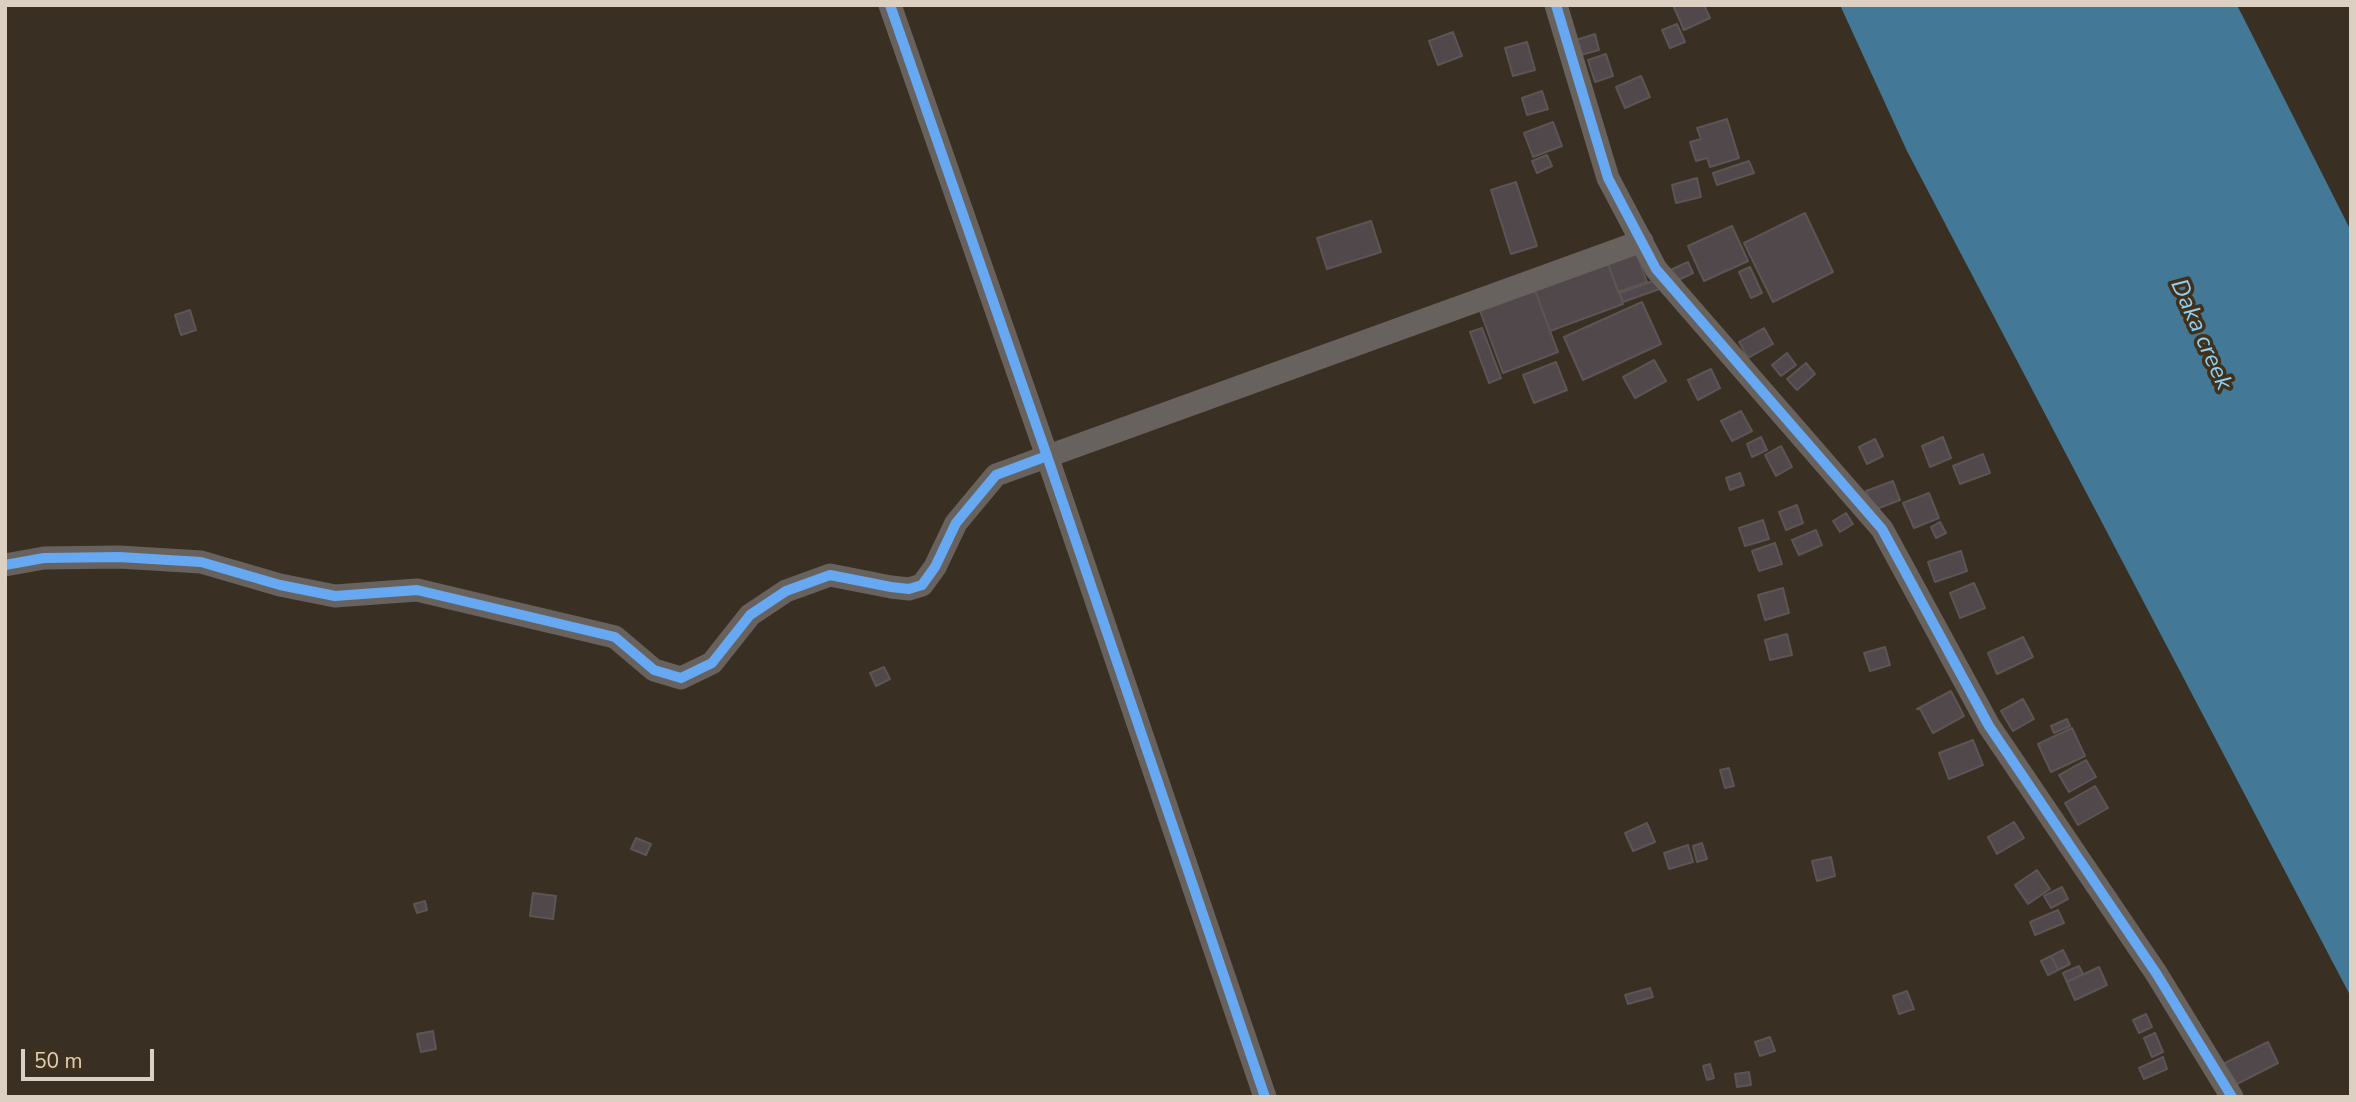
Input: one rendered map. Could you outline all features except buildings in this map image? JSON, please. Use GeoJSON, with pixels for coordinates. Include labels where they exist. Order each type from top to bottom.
{"type":"FeatureCollection","features":[{"type":"Feature","properties":{"kind":"street"},"geometry":{"type":"LineString","coordinates":[[890,5],[1265,1097]]}},
{"type":"Feature","properties":{"kind":"street"},"geometry":{"type":"LineString","coordinates":[[1556,5],[1608,178],[1656,268],[1882,529],[1989,726],[2156,973],[2232,1097]]}},
{"type":"Feature","properties":{"kind":"street"},"geometry":{"type":"LineString","coordinates":[[5,565],[44,558],[119,557],[201,562],[335,596],[417,590],[615,637],[654,670],[681,678],[712,663],[750,615],[786,591],[830,575],[891,587],[909,589],[922,586],[935,567],[956,523],[996,475],[1642,241]]}},
{"type":"Feature","properties":{"kind":"water","name":"Daka creek"},"geometry":{"type":"Polygon","coordinates":[[[1840,5],[2237,5],[2351,231],[2351,997],[1907,151],[1840,5]]]}},
{"type":"Feature","properties":{"kind":"cycle path"},"geometry":{"type":"LineString","coordinates":[[890,5],[1265,1097]]}},
{"type":"Feature","properties":{"kind":"cycle path"},"geometry":{"type":"LineString","coordinates":[[1556,5],[1608,178],[1656,269],[1882,529],[1989,726],[2156,973],[2232,1097]]}},
{"type":"Feature","properties":{"kind":"cycle path"},"geometry":{"type":"LineString","coordinates":[[5,565],[44,558],[119,557],[201,562],[280,585],[335,596],[417,590],[615,637],[654,670],[681,678],[712,663],[750,615],[786,591],[830,575],[909,589],[922,585],[935,567],[956,523],[996,475],[1047,456]]}}]}
